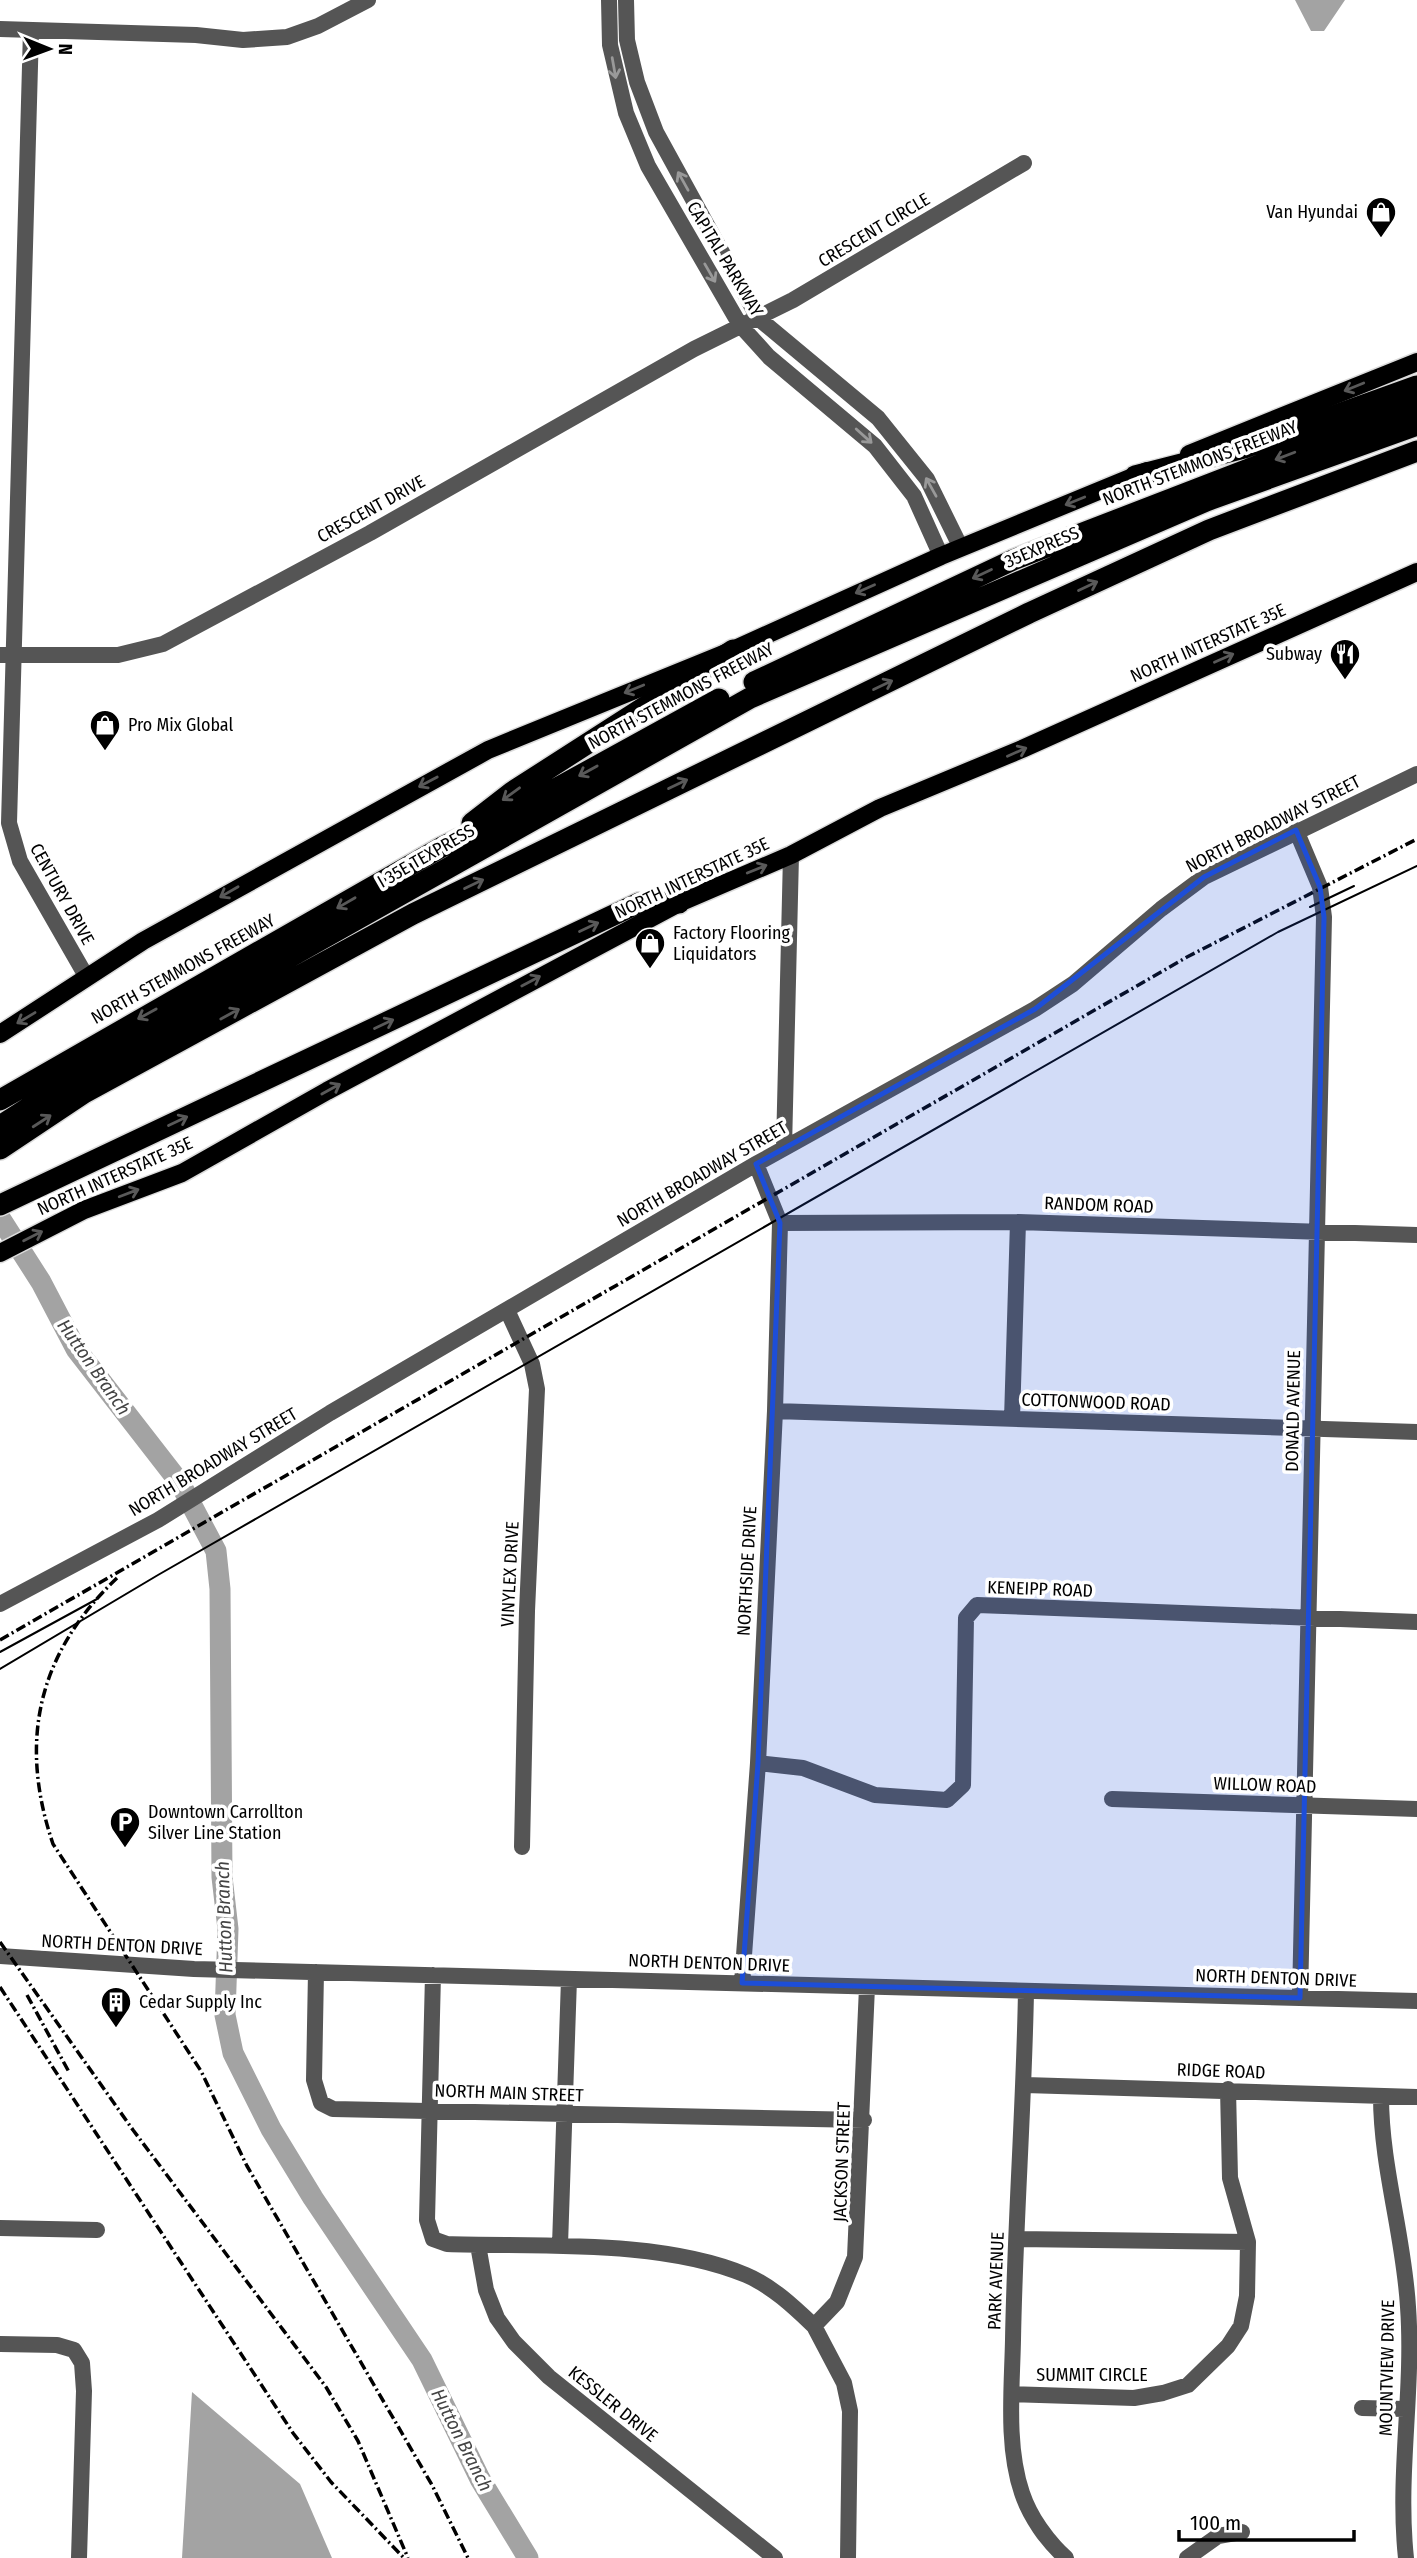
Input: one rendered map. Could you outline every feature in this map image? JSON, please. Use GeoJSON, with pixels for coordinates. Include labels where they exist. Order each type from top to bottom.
{"type":"FeatureCollection","features":[{"type":"Feature","properties":{"kind":"highway"},"geometry":{"type":"LineString","coordinates":[[1135,476],[1244,448],[1417,386]]}},
{"type":"Feature","properties":{"kind":"highway","name":"NORTH STEMMONS FREEWAY"},"geometry":{"type":"LineString","coordinates":[[0,1149],[76,1077],[442,847],[497,821],[734,691],[1013,560],[1417,404]]}},
{"type":"Feature","properties":{"kind":"highway","name":"35EXPRESS"},"geometry":{"type":"LineString","coordinates":[[883,641],[1206,500],[1417,425]]}},
{"type":"Feature","properties":{"kind":"highway","name":"NORTH STEMMONS FREEWAY"},"geometry":{"type":"LineString","coordinates":[[0,1100],[76,1077],[1029,613],[1209,530],[1417,451]]}},
{"type":"Feature","properties":{"kind":"highway","name":"I 35E TEXPRESS"},"geometry":{"type":"LineString","coordinates":[[0,1126],[76,1077],[750,698],[883,641]]}},
{"type":"Feature","properties":{"kind":"highway"},"geometry":{"type":"LineString","coordinates":[[442,847],[523,785],[733,650]]}},
{"type":"Feature","properties":{"kind":"highway"},"geometry":{"type":"LineString","coordinates":[[0,1205],[639,904],[679,903]]}},
{"type":"Feature","properties":{"kind":"main road"},"geometry":{"type":"LineString","coordinates":[[0,1034],[52,1003],[86,976],[288,859],[488,750],[733,650],[941,556],[1417,362]]}},
{"type":"Feature","properties":{"kind":"main road","name":"NORTH INTERSTATE 35E"},"geometry":{"type":"LineString","coordinates":[[0,1253],[66,1219],[182,1173],[327,1091],[679,903],[791,855],[880,808],[1022,749],[1417,572]]}},
{"type":"Feature","properties":{"kind":"street"},"geometry":{"type":"LineString","coordinates":[[0,29],[243,40],[286,37],[318,26],[368,0]]}},
{"type":"Feature","properties":{"kind":"street","name":"CAPITAL PARKWAY"},"geometry":{"type":"LineString","coordinates":[[609,0],[610,45],[626,113],[648,166],[740,325],[769,357],[875,446],[914,496],[941,556]]}},
{"type":"Feature","properties":{"kind":"street","name":"CAPITAL PARKWAY"},"geometry":{"type":"LineString","coordinates":[[626,0],[627,40],[637,82],[656,132],[758,318],[878,418],[927,479],[961,548]]}},
{"type":"Feature","properties":{"kind":"street","name":"CENTURY DRIVE"},"geometry":{"type":"LineString","coordinates":[[31,30],[7,656],[9,823],[20,861],[86,976]]}},
{"type":"Feature","properties":{"kind":"street","name":"CRESCENT CIRCLE"},"geometry":{"type":"LineString","coordinates":[[740,325],[758,318],[1024,163]]}},
{"type":"Feature","properties":{"kind":"street","name":"CRESCENT DRIVE"},"geometry":{"type":"LineString","coordinates":[[7,656],[118,655],[163,644],[370,533],[740,325]]}},
{"type":"Feature","properties":{"kind":"street","name":"NORTH BROADWAY STREET"},"geometry":{"type":"LineString","coordinates":[[0,1604],[158,1520],[330,1413],[756,1164],[1035,1009],[1073,984],[1161,909],[1204,877],[1296,830],[1417,774]]}},
{"type":"Feature","properties":{"kind":"street","name":"DONALD AVENUE"},"geometry":{"type":"LineString","coordinates":[[1296,830],[1320,887],[1324,917],[1300,1998]]}},
{"type":"Feature","properties":{"kind":"street"},"geometry":{"type":"LineString","coordinates":[[784,1148],[791,855]]}},
{"type":"Feature","properties":{"kind":"street","name":"NORTHSIDE DRIVE"},"geometry":{"type":"LineString","coordinates":[[742,1983],[758,1763],[775,1410],[780,1223],[756,1164]]}},
{"type":"Feature","properties":{"kind":"street"},"geometry":{"type":"LineString","coordinates":[[1012,1419],[1018,1222]]}},
{"type":"Feature","properties":{"kind":"street","name":"RANDOM ROAD"},"geometry":{"type":"LineString","coordinates":[[780,1223],[1018,1222],[1417,1235]]}},
{"type":"Feature","properties":{"kind":"street","name":"VINYLEX DRIVE"},"geometry":{"type":"LineString","coordinates":[[507,1310],[533,1364],[537,1389],[527,1611],[522,1847]]}},
{"type":"Feature","properties":{"kind":"street","name":"COTTONWOOD ROAD"},"geometry":{"type":"LineString","coordinates":[[775,1410],[1417,1432]]}},
{"type":"Feature","properties":{"kind":"street","name":"KENEIPP ROAD"},"geometry":{"type":"LineString","coordinates":[[758,1763],[803,1768],[875,1796],[947,1800],[963,1785],[967,1618],[977,1605],[1417,1622]]}},
{"type":"Feature","properties":{"kind":"street","name":"WILLOW ROAD"},"geometry":{"type":"LineString","coordinates":[[1112,1799],[1417,1809]]}},
{"type":"Feature","properties":{"kind":"street","name":"NORTH DENTON DRIVE"},"geometry":{"type":"LineString","coordinates":[[0,1956],[194,1969],[1417,2001]]}},
{"type":"Feature","properties":{"kind":"street","name":"NORTH MAIN STREET"},"geometry":{"type":"LineString","coordinates":[[316,1972],[314,2080],[321,2104],[333,2109],[864,2120]]}},
{"type":"Feature","properties":{"kind":"street"},"geometry":{"type":"LineString","coordinates":[[433,1975],[426,2220],[433,2239],[447,2244],[560,2245],[684,2257],[748,2275],[782,2296],[814,2326],[844,2383],[850,2411],[848,2558]]}},
{"type":"Feature","properties":{"kind":"street"},"geometry":{"type":"LineString","coordinates":[[560,2245],[569,1979]]}},
{"type":"Feature","properties":{"kind":"street","name":"JACKSON STREET"},"geometry":{"type":"LineString","coordinates":[[814,2326],[837,2302],[855,2257],[864,2120],[867,1987]]}},
{"type":"Feature","properties":{"kind":"street","name":"PARK AVENUE"},"geometry":{"type":"LineString","coordinates":[[1026,1991],[1025,2085],[1012,2394],[1014,2456],[1022,2493],[1034,2520],[1066,2558]]}},
{"type":"Feature","properties":{"kind":"street","name":"RIDGE ROAD"},"geometry":{"type":"LineString","coordinates":[[1025,2085],[1227,2089],[1417,2097]]}},
{"type":"Feature","properties":{"kind":"street","name":"SUMMIT CIRCLE"},"geometry":{"type":"LineString","coordinates":[[1012,2394],[1134,2398],[1188,2385],[1228,2346],[1241,2326],[1247,2296],[1248,2242],[1230,2178],[1227,2089]]}},
{"type":"Feature","properties":{"kind":"street","name":"MOUNTVIEW DRIVE"},"geometry":{"type":"LineString","coordinates":[[1381,2096],[1381,2132],[1406,2270],[1410,2344],[1405,2409],[1406,2558]]}},
{"type":"Feature","properties":{"kind":"street"},"geometry":{"type":"LineString","coordinates":[[0,2228],[97,2230]]}},
{"type":"Feature","properties":{"kind":"street"},"geometry":{"type":"LineString","coordinates":[[1017,2239],[1248,2242]]}},
{"type":"Feature","properties":{"kind":"street","name":"KESSLER DRIVE"},"geometry":{"type":"LineString","coordinates":[[478,2245],[486,2290],[497,2318],[514,2343],[549,2377],[754,2544],[775,2558]]}},
{"type":"Feature","properties":{"kind":"street"},"geometry":{"type":"LineString","coordinates":[[0,2344],[57,2345],[74,2350],[82,2363],[84,2390],[79,2558]]}},
{"type":"Feature","properties":{"kind":"street"},"geometry":{"type":"LineString","coordinates":[[1362,2408],[1405,2409]]}},
{"type":"Feature","properties":{"kind":"street"},"geometry":{"type":"LineString","coordinates":[[1187,2558],[1218,2536],[1242,2532]]}},
{"type":"Feature","properties":{"kind":"highlighted area"},"geometry":{"type":"Polygon","coordinates":[[[1296,830],[1320,887],[1324,917],[1300,1998],[742,1983],[758,1763],[780,1223],[756,1164],[1035,1009],[1204,877],[1296,830]]]}},
{"type":"Feature","properties":{"kind":"shaded area"},"geometry":{"type":"Polygon","coordinates":[[[1295,0],[1345,0],[1324,31],[1311,31],[1295,0]]]}},
{"type":"Feature","properties":{"kind":"shaded area"},"geometry":{"type":"Polygon","coordinates":[[[192,2392],[300,2484],[332,2558],[182,2558],[192,2392]]]}},
{"type":"Feature","properties":{"kind":"waterway","name":"Hutton Branch"},"geometry":{"type":"LineString","coordinates":[[0,1218],[41,1282],[76,1349],[180,1483],[216,1551],[220,1589],[222,1877],[228,1929],[225,2015],[233,2053],[271,2129],[313,2198],[422,2360],[480,2479],[528,2558]]}},
{"type":"Feature","properties":{"kind":"tram line"},"geometry":{"type":"LineString","coordinates":[[0,1669],[158,1575],[1278,932],[1417,866]]}},
{"type":"Feature","properties":{"kind":"tram line"},"geometry":{"type":"LineString","coordinates":[[1310,907],[1354,886]]}},
{"type":"Feature","properties":{"kind":"tram line"},"geometry":{"type":"LineString","coordinates":[[0,1652],[97,1599]]}},
{"type":"Feature","properties":{"kind":"railway"},"geometry":{"type":"LineString","coordinates":[[0,1640],[1187,957],[1417,839]]}},
{"type":"Feature","properties":{"kind":"railway"},"geometry":{"type":"LineString","coordinates":[[117,1578],[90,1607],[69,1637],[53,1668],[42,1700],[37,1734],[37,1770],[42,1806],[53,1844],[201,2071],[247,2166],[432,2485],[468,2558]]}},
{"type":"Feature","properties":{"kind":"railway"},"geometry":{"type":"LineString","coordinates":[[0,1942],[133,2130],[326,2387],[358,2441],[408,2558]]}},
{"type":"Feature","properties":{"kind":"railway"},"geometry":{"type":"LineString","coordinates":[[0,1987],[293,2433],[331,2482],[404,2558]]}},
{"type":"Feature","properties":{"kind":"railway"},"geometry":{"type":"LineString","coordinates":[[27,1995],[69,2072]]}},
{"type":"Feature","properties":{"kind":"place","name":"Van Hyundai"},"geometry":{"type":"Point","coordinates":[1381,239]}},
{"type":"Feature","properties":{"kind":"place","name":"Subway"},"geometry":{"type":"Point","coordinates":[1345,681]}},
{"type":"Feature","properties":{"kind":"place","name":"Pro Mix Global"},"geometry":{"type":"Point","coordinates":[105,752]}},
{"type":"Feature","properties":{"kind":"place","name":"Factory Flooring Liquidators"},"geometry":{"type":"Point","coordinates":[650,970]}},
{"type":"Feature","properties":{"kind":"place","name":"Downtown Carrollton Silver Line Station"},"geometry":{"type":"Point","coordinates":[125,1849]}},
{"type":"Feature","properties":{"kind":"place","name":"Cedar Supply Inc"},"geometry":{"type":"Point","coordinates":[116,2029]}}]}
